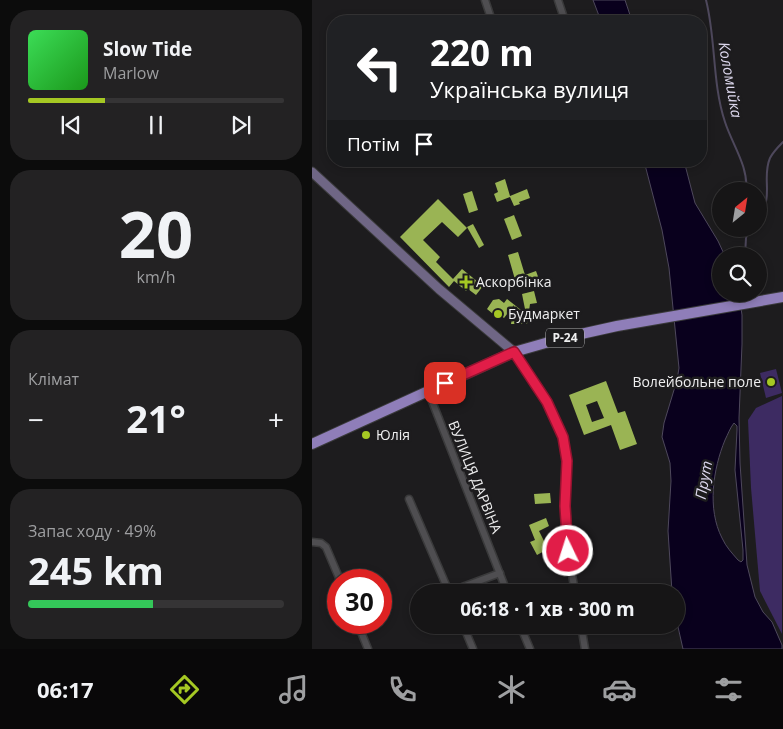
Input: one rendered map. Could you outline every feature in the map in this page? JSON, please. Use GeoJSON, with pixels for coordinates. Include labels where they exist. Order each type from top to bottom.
{"type":"FeatureCollection","features":[{"type":"Feature","properties":{"kind":"main road","name":"Р-24"},"geometry":{"type":"LineString","coordinates":[[312,444],[514,352],[563,338],[617,326],[782,297]]}},
{"type":"Feature","properties":{"kind":"street"},"geometry":{"type":"LineString","coordinates":[[485,0],[490,15]]}},
{"type":"Feature","properties":{"kind":"street"},"geometry":{"type":"LineString","coordinates":[[558,0],[563,15]]}},
{"type":"Feature","properties":{"kind":"street"},"geometry":{"type":"LineString","coordinates":[[312,172],[439,289],[514,352],[547,402],[563,437],[567,461],[565,506],[568,551],[573,584]]}},
{"type":"Feature","properties":{"kind":"street","name":"ВУЛИЦЯ ДАРВІНА"},"geometry":{"type":"LineString","coordinates":[[428,391],[504,584]]}},
{"type":"Feature","properties":{"kind":"street"},"geometry":{"type":"LineString","coordinates":[[409,499],[449,592],[500,573]]}},
{"type":"Feature","properties":{"kind":"street"},"geometry":{"type":"LineString","coordinates":[[312,542],[321,543],[326,547],[335,569]]}},
{"type":"Feature","properties":{"kind":"street"},"geometry":{"type":"LineString","coordinates":[[362,634],[368,649]]}},
{"type":"Feature","properties":{"kind":"street"},"geometry":{"type":"LineString","coordinates":[[467,634],[473,649]]}},
{"type":"Feature","properties":{"kind":"street"},"geometry":{"type":"LineString","coordinates":[[524,634],[530,649]]}},
{"type":"Feature","properties":{"kind":"street"},"geometry":{"type":"LineString","coordinates":[[582,634],[585,649]]}},
{"type":"Feature","properties":{"kind":"shaded area","name":"Волейбольне поле"},"geometry":{"type":"Polygon","coordinates":[[[776,369],[782,393],[766,398],[760,373],[776,369]]]}},
{"type":"Feature","properties":{"kind":"shaded area"},"geometry":{"type":"Polygon","coordinates":[[[782,396],[782,634],[760,591],[751,488],[748,420],[756,408],[782,396]]]}},
{"type":"Feature","properties":{"kind":"water"},"geometry":{"type":"Polygon","coordinates":[[[593,0],[625,0],[630,15],[599,15],[593,0]]]}},
{"type":"Feature","properties":{"kind":"water","name":"Прут"},"geometry":{"type":"Polygon","coordinates":[[[646,167],[686,167],[695,203],[712,231],[712,238],[716,238],[721,247],[712,247],[712,302],[740,302],[742,344],[739,418],[740,463],[747,565],[755,597],[763,612],[772,622],[782,649],[683,649],[680,634],[685,634],[685,584],[671,584],[668,531],[671,481],[670,463],[662,437],[679,368],[669,268],[662,230],[646,167]],[[734,423],[725,440],[717,463],[713,502],[717,527],[722,538],[729,550],[741,562],[743,560],[735,470],[737,426],[734,423]]]}},
{"type":"Feature","properties":{"kind":"building"},"geometry":{"type":"Polygon","coordinates":[[[505,179],[510,196],[527,189],[530,198],[514,206],[510,197],[497,202],[494,194],[498,192],[495,183],[505,179]]]}},
{"type":"Feature","properties":{"kind":"building"},"geometry":{"type":"Polygon","coordinates":[[[472,191],[478,210],[469,213],[463,194],[472,191]]]}},
{"type":"Feature","properties":{"kind":"building"},"geometry":{"type":"Polygon","coordinates":[[[438,199],[467,228],[458,237],[442,222],[423,240],[440,257],[436,262],[453,279],[462,269],[483,286],[476,295],[468,289],[466,291],[454,281],[449,287],[400,237],[438,199]]]}},
{"type":"Feature","properties":{"kind":"building"},"geometry":{"type":"Polygon","coordinates":[[[514,215],[522,236],[512,240],[504,219],[514,215]]]}},
{"type":"Feature","properties":{"kind":"building"},"geometry":{"type":"Polygon","coordinates":[[[473,224],[484,245],[479,248],[467,227],[473,224]]]}},
{"type":"Feature","properties":{"kind":"building"},"geometry":{"type":"Polygon","coordinates":[[[518,252],[525,275],[536,271],[541,285],[530,288],[528,280],[516,283],[508,255],[518,252]]]}},
{"type":"Feature","properties":{"kind":"building"},"geometry":{"type":"Polygon","coordinates":[[[534,291],[537,303],[530,304],[527,324],[511,324],[514,305],[504,318],[500,315],[498,318],[487,309],[493,300],[499,299],[504,303],[507,299],[526,314],[522,294],[534,291]]]}},
{"type":"Feature","properties":{"kind":"building"},"geometry":{"type":"Polygon","coordinates":[[[606,381],[618,413],[625,411],[637,444],[620,450],[611,425],[584,435],[569,395],[606,381]],[[597,401],[586,405],[592,422],[604,418],[597,401]]]}},
{"type":"Feature","properties":{"kind":"building"},"geometry":{"type":"Polygon","coordinates":[[[550,493],[551,503],[535,504],[534,494],[550,493]]]}},
{"type":"Feature","properties":{"kind":"building"},"geometry":{"type":"Polygon","coordinates":[[[546,518],[549,526],[539,531],[548,549],[537,555],[530,542],[535,540],[529,525],[546,518]]]}},
{"type":"Feature","properties":{"kind":"waterway","name":"Коломийка"},"geometry":{"type":"LineString","coordinates":[[706,0],[721,107],[728,130],[743,164],[746,182]]}},
{"type":"Feature","properties":{"kind":"waterway"},"geometry":{"type":"LineString","coordinates":[[767,182],[770,158],[783,142]]}},
{"type":"Feature","properties":{"kind":"waterway"},"geometry":{"type":"LineString","coordinates":[[746,238],[746,247]]}},
{"type":"Feature","properties":{"kind":"place","name":"Аскорбінка"},"geometry":{"type":"Point","coordinates":[466,282]}},
{"type":"Feature","properties":{"kind":"place","name":"Будмаркет"},"geometry":{"type":"Point","coordinates":[498,314]}},
{"type":"Feature","properties":{"kind":"place","name":"Волейбольне поле"},"geometry":{"type":"Point","coordinates":[771,382]}},
{"type":"Feature","properties":{"kind":"place","name":"Юлія"},"geometry":{"type":"Point","coordinates":[366,435]}},
{"type":"Feature","properties":{"kind":"route"},"geometry":{"type":"LineString","coordinates":[[445,383],[514,352],[547,402],[563,437],[567,461],[565,506],[568,551]]}}]}
